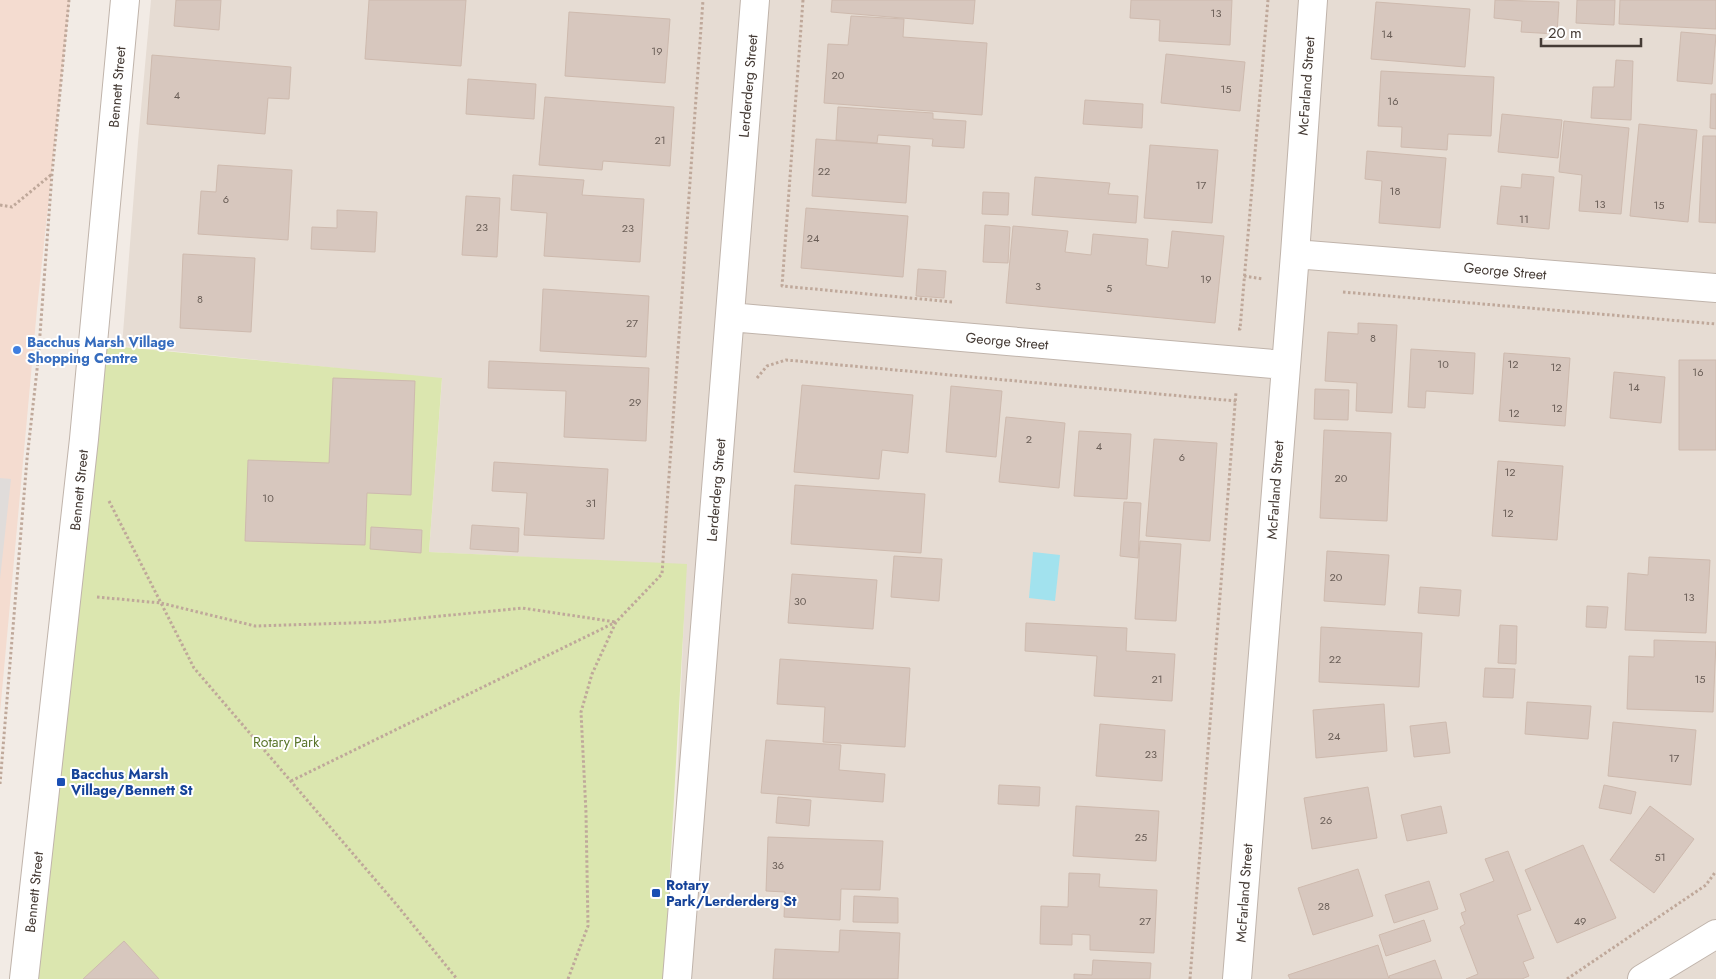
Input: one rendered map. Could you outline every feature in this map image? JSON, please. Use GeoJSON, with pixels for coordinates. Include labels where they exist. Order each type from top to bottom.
{"type":"FeatureCollection","features":[{"type":"Feature","properties":{"kind":"street","name":"Bennett Street"},"geometry":{"type":"LineString","coordinates":[[24,979],[84,439],[125,0]]}},
{"type":"Feature","properties":{"kind":"street","name":"Lerderderg Street"},"geometry":{"type":"LineString","coordinates":[[677,979],[755,0]]}},
{"type":"Feature","properties":{"kind":"street","name":"McFarland Street"},"geometry":{"type":"LineString","coordinates":[[1237,979],[1312,0]]}},
{"type":"Feature","properties":{"kind":"street","name":"George Street"},"geometry":{"type":"LineString","coordinates":[[1294,254],[1716,288]]}},
{"type":"Feature","properties":{"kind":"street","name":"George Street"},"geometry":{"type":"LineString","coordinates":[[730,317],[1285,365]]}},
{"type":"Feature","properties":{"kind":"street"},"geometry":{"type":"LineString","coordinates":[[1642,979],[1716,934]]}},
{"type":"Feature","properties":{"kind":"path"},"geometry":{"type":"LineString","coordinates":[[0,784],[27,458],[38,361],[52,174],[69,0]]}},
{"type":"Feature","properties":{"kind":"path"},"geometry":{"type":"LineString","coordinates":[[568,979],[588,926],[586,813],[581,712],[592,674],[616,622],[662,574],[703,0]]}},
{"type":"Feature","properties":{"kind":"path"},"geometry":{"type":"LineString","coordinates":[[803,0],[782,286],[961,303]]}},
{"type":"Feature","properties":{"kind":"path"},"geometry":{"type":"LineString","coordinates":[[1230,328],[1240,329],[1268,0]]}},
{"type":"Feature","properties":{"kind":"path"},"geometry":{"type":"LineString","coordinates":[[0,205],[12,207],[52,174]]}},
{"type":"Feature","properties":{"kind":"path"},"geometry":{"type":"LineString","coordinates":[[1335,291],[1716,324]]}},
{"type":"Feature","properties":{"kind":"path"},"geometry":{"type":"LineString","coordinates":[[755,380],[767,366],[786,360],[1236,401],[1190,979]]}},
{"type":"Feature","properties":{"kind":"path"},"geometry":{"type":"LineString","coordinates":[[108,499],[194,668],[458,979]]}},
{"type":"Feature","properties":{"kind":"path"},"geometry":{"type":"LineString","coordinates":[[93,597],[161,603],[255,626],[382,622],[522,608],[616,622]]}},
{"type":"Feature","properties":{"kind":"path"},"geometry":{"type":"LineString","coordinates":[[290,781],[616,622]]}},
{"type":"Feature","properties":{"kind":"path"},"geometry":{"type":"LineString","coordinates":[[1567,979],[1706,885],[1716,871]]}},
{"type":"Feature","properties":{"kind":"shaded area","name":"Bacchus Marsh Village Shopping Centre"},"geometry":{"type":"Polygon","coordinates":[[[0,0],[70,0],[37,309],[0,713],[0,0]]]}},
{"type":"Feature","properties":{"kind":"shaded area"},"geometry":{"type":"Polygon","coordinates":[[[151,0],[1716,0],[1716,979],[669,979],[686,565],[429,552],[442,379],[122,346],[151,0]]]}},
{"type":"Feature","properties":{"kind":"shaded area"},"geometry":{"type":"Polygon","coordinates":[[[0,478],[11,479],[0,579],[0,478]]]}},
{"type":"Feature","properties":{"kind":"green space","name":"Rotary Park"},"geometry":{"type":"Polygon","coordinates":[[[82,343],[442,378],[429,552],[687,564],[664,979],[27,979],[82,343]]]}},
{"type":"Feature","properties":{"kind":"water"},"geometry":{"type":"Polygon","coordinates":[[[1033,552],[1060,555],[1055,601],[1029,598],[1033,552]]]}},
{"type":"Feature","properties":{"kind":"building"},"geometry":{"type":"Polygon","coordinates":[[[176,0],[221,0],[219,30],[174,26],[176,0]]]}},
{"type":"Feature","properties":{"kind":"building"},"geometry":{"type":"Polygon","coordinates":[[[369,0],[466,0],[461,66],[365,59],[369,0]]]}},
{"type":"Feature","properties":{"kind":"building"},"geometry":{"type":"Polygon","coordinates":[[[832,0],[975,0],[973,24],[831,12],[832,0]]]}},
{"type":"Feature","properties":{"kind":"building"},"geometry":{"type":"Polygon","coordinates":[[[1131,0],[1232,0],[1230,45],[1159,41],[1160,20],[1130,18],[1131,0]]]}},
{"type":"Feature","properties":{"kind":"building"},"geometry":{"type":"Polygon","coordinates":[[[1495,0],[1559,2],[1557,34],[1521,32],[1522,21],[1494,18],[1495,0]]]}},
{"type":"Feature","properties":{"kind":"building"},"geometry":{"type":"Polygon","coordinates":[[[1577,0],[1615,0],[1614,25],[1576,23],[1577,0]]]}},
{"type":"Feature","properties":{"kind":"building"},"geometry":{"type":"Polygon","coordinates":[[[1620,0],[1716,0],[1716,29],[1619,24],[1620,0]]]}},
{"type":"Feature","properties":{"kind":"building"},"geometry":{"type":"Polygon","coordinates":[[[1376,2],[1470,9],[1465,67],[1371,59],[1376,2]]]}},
{"type":"Feature","properties":{"kind":"building"},"geometry":{"type":"Polygon","coordinates":[[[569,12],[670,19],[665,83],[565,76],[569,12]]]}},
{"type":"Feature","properties":{"kind":"building"},"geometry":{"type":"Polygon","coordinates":[[[851,16],[904,19],[903,37],[987,43],[982,115],[824,103],[828,44],[848,45],[851,16]]]}},
{"type":"Feature","properties":{"kind":"building"},"geometry":{"type":"Polygon","coordinates":[[[1681,32],[1716,35],[1712,84],[1677,81],[1681,32]]]}},
{"type":"Feature","properties":{"kind":"building"},"geometry":{"type":"Polygon","coordinates":[[[1166,54],[1245,62],[1240,111],[1161,103],[1166,54]]]}},
{"type":"Feature","properties":{"kind":"building"},"geometry":{"type":"Polygon","coordinates":[[[152,55],[291,67],[289,99],[268,98],[265,134],[147,124],[152,55]]]}},
{"type":"Feature","properties":{"kind":"building"},"geometry":{"type":"Polygon","coordinates":[[[1616,60],[1633,61],[1631,120],[1591,118],[1593,87],[1614,87],[1616,60]]]}},
{"type":"Feature","properties":{"kind":"building"},"geometry":{"type":"Polygon","coordinates":[[[1381,71],[1494,77],[1491,136],[1448,134],[1447,150],[1401,147],[1402,127],[1378,126],[1381,71]]]}},
{"type":"Feature","properties":{"kind":"building"},"geometry":{"type":"Polygon","coordinates":[[[468,79],[536,84],[534,119],[466,114],[468,79]]]}},
{"type":"Feature","properties":{"kind":"building"},"geometry":{"type":"Polygon","coordinates":[[[1711,94],[1716,94],[1716,129],[1710,128],[1711,94]]]}},
{"type":"Feature","properties":{"kind":"building"},"geometry":{"type":"Polygon","coordinates":[[[545,97],[674,107],[670,166],[603,161],[602,170],[539,165],[545,97]]]}},
{"type":"Feature","properties":{"kind":"building"},"geometry":{"type":"Polygon","coordinates":[[[1085,100],[1143,104],[1142,128],[1083,124],[1085,100]]]}},
{"type":"Feature","properties":{"kind":"building"},"geometry":{"type":"Polygon","coordinates":[[[838,107],[933,113],[933,119],[966,121],[964,148],[932,146],[933,139],[878,135],[877,143],[836,140],[838,107]]]}},
{"type":"Feature","properties":{"kind":"building"},"geometry":{"type":"Polygon","coordinates":[[[1502,114],[1562,120],[1558,158],[1498,152],[1502,114]]]}},
{"type":"Feature","properties":{"kind":"building"},"geometry":{"type":"Polygon","coordinates":[[[1564,121],[1629,128],[1621,214],[1579,211],[1582,175],[1559,172],[1564,121]]]}},
{"type":"Feature","properties":{"kind":"building"},"geometry":{"type":"Polygon","coordinates":[[[1639,124],[1697,130],[1688,222],[1630,216],[1639,124]]]}},
{"type":"Feature","properties":{"kind":"building"},"geometry":{"type":"Polygon","coordinates":[[[1703,136],[1716,136],[1716,223],[1699,222],[1703,136]]]}},
{"type":"Feature","properties":{"kind":"building"},"geometry":{"type":"Polygon","coordinates":[[[816,139],[910,146],[906,203],[812,196],[816,139]]]}},
{"type":"Feature","properties":{"kind":"building"},"geometry":{"type":"Polygon","coordinates":[[[1150,145],[1218,150],[1212,223],[1144,218],[1150,145]]]}},
{"type":"Feature","properties":{"kind":"building"},"geometry":{"type":"Polygon","coordinates":[[[1367,151],[1446,158],[1440,228],[1379,223],[1382,181],[1365,179],[1367,151]]]}},
{"type":"Feature","properties":{"kind":"building"},"geometry":{"type":"Polygon","coordinates":[[[218,165],[292,170],[288,240],[198,234],[201,191],[216,192],[218,165]]]}},
{"type":"Feature","properties":{"kind":"building"},"geometry":{"type":"Polygon","coordinates":[[[1522,174],[1554,177],[1549,229],[1497,224],[1501,186],[1521,188],[1522,174]]]}},
{"type":"Feature","properties":{"kind":"building"},"geometry":{"type":"Polygon","coordinates":[[[513,175],[584,180],[582,195],[644,199],[640,262],[544,256],[547,213],[511,210],[513,175]]]}},
{"type":"Feature","properties":{"kind":"building"},"geometry":{"type":"Polygon","coordinates":[[[1035,177],[1110,183],[1108,194],[1138,196],[1136,223],[1032,215],[1035,177]]]}},
{"type":"Feature","properties":{"kind":"building"},"geometry":{"type":"Polygon","coordinates":[[[983,192],[1009,193],[1008,215],[982,214],[983,192]]]}},
{"type":"Feature","properties":{"kind":"building"},"geometry":{"type":"Polygon","coordinates":[[[466,196],[500,198],[497,257],[462,255],[466,196]]]}},
{"type":"Feature","properties":{"kind":"building"},"geometry":{"type":"Polygon","coordinates":[[[806,208],[908,216],[903,277],[801,268],[806,208]]]}},
{"type":"Feature","properties":{"kind":"building"},"geometry":{"type":"Polygon","coordinates":[[[337,210],[377,212],[375,252],[311,249],[312,227],[337,228],[337,210]]]}},
{"type":"Feature","properties":{"kind":"building"},"geometry":{"type":"Polygon","coordinates":[[[985,225],[1010,227],[1008,263],[983,262],[985,225]]]}},
{"type":"Feature","properties":{"kind":"building"},"geometry":{"type":"Polygon","coordinates":[[[1013,226],[1068,231],[1065,252],[1091,255],[1093,234],[1148,239],[1146,265],[1168,268],[1172,231],[1224,236],[1215,323],[1006,303],[1013,226]]]}},
{"type":"Feature","properties":{"kind":"building"},"geometry":{"type":"Polygon","coordinates":[[[183,254],[255,258],[251,332],[180,328],[183,254]]]}},
{"type":"Feature","properties":{"kind":"building"},"geometry":{"type":"Polygon","coordinates":[[[918,269],[946,271],[944,298],[916,296],[918,269]]]}},
{"type":"Feature","properties":{"kind":"building"},"geometry":{"type":"Polygon","coordinates":[[[543,289],[649,296],[646,357],[540,351],[543,289]]]}},
{"type":"Feature","properties":{"kind":"building"},"geometry":{"type":"Polygon","coordinates":[[[1358,323],[1397,325],[1392,413],[1356,411],[1357,383],[1325,381],[1328,332],[1358,334],[1358,323]]]}},
{"type":"Feature","properties":{"kind":"building"},"geometry":{"type":"Polygon","coordinates":[[[1411,349],[1475,353],[1473,394],[1426,391],[1425,408],[1408,407],[1411,349]]]}},
{"type":"Feature","properties":{"kind":"building"},"geometry":{"type":"Polygon","coordinates":[[[1504,353],[1570,358],[1565,426],[1499,421],[1504,353]]]}},
{"type":"Feature","properties":{"kind":"building"},"geometry":{"type":"Polygon","coordinates":[[[1679,360],[1716,360],[1716,450],[1679,450],[1679,360]]]}},
{"type":"Feature","properties":{"kind":"building"},"geometry":{"type":"Polygon","coordinates":[[[489,361],[649,368],[646,441],[564,437],[566,391],[488,388],[489,361]]]}},
{"type":"Feature","properties":{"kind":"building"},"geometry":{"type":"Polygon","coordinates":[[[1614,372],[1665,377],[1661,423],[1610,418],[1614,372]]]}},
{"type":"Feature","properties":{"kind":"building"},"geometry":{"type":"Polygon","coordinates":[[[333,378],[415,381],[411,495],[367,493],[365,545],[245,541],[248,460],[329,463],[333,378]]]}},
{"type":"Feature","properties":{"kind":"building"},"geometry":{"type":"Polygon","coordinates":[[[802,385],[913,395],[908,453],[882,450],[879,479],[794,472],[802,385]]]}},
{"type":"Feature","properties":{"kind":"building"},"geometry":{"type":"Polygon","coordinates":[[[951,386],[1002,391],[996,457],[946,452],[951,386]]]}},
{"type":"Feature","properties":{"kind":"building"},"geometry":{"type":"Polygon","coordinates":[[[1315,389],[1349,390],[1348,420],[1314,419],[1315,389]]]}},
{"type":"Feature","properties":{"kind":"building"},"geometry":{"type":"Polygon","coordinates":[[[1006,417],[1065,423],[1059,488],[999,482],[1006,417]]]}},
{"type":"Feature","properties":{"kind":"building"},"geometry":{"type":"Polygon","coordinates":[[[1324,430],[1391,433],[1387,521],[1320,518],[1324,430]]]}},
{"type":"Feature","properties":{"kind":"building"},"geometry":{"type":"Polygon","coordinates":[[[1079,431],[1131,434],[1127,499],[1074,496],[1079,431]]]}},
{"type":"Feature","properties":{"kind":"building"},"geometry":{"type":"Polygon","coordinates":[[[1154,439],[1217,443],[1210,541],[1146,536],[1154,439]]]}},
{"type":"Feature","properties":{"kind":"building"},"geometry":{"type":"Polygon","coordinates":[[[1498,461],[1563,466],[1557,540],[1492,536],[1498,461]]]}},
{"type":"Feature","properties":{"kind":"building"},"geometry":{"type":"Polygon","coordinates":[[[494,462],[608,469],[604,539],[524,535],[527,493],[492,491],[494,462]]]}},
{"type":"Feature","properties":{"kind":"building"},"geometry":{"type":"Polygon","coordinates":[[[795,485],[925,494],[921,553],[791,544],[795,485]]]}},
{"type":"Feature","properties":{"kind":"building"},"geometry":{"type":"Polygon","coordinates":[[[1124,502],[1141,503],[1138,558],[1120,556],[1124,502]]]}},
{"type":"Feature","properties":{"kind":"building"},"geometry":{"type":"Polygon","coordinates":[[[472,525],[519,528],[518,552],[470,549],[472,525]]]}},
{"type":"Feature","properties":{"kind":"building"},"geometry":{"type":"Polygon","coordinates":[[[371,527],[422,530],[421,553],[370,549],[371,527]]]}},
{"type":"Feature","properties":{"kind":"building"},"geometry":{"type":"Polygon","coordinates":[[[1140,541],[1181,544],[1176,621],[1135,619],[1140,541]]]}},
{"type":"Feature","properties":{"kind":"building"},"geometry":{"type":"Polygon","coordinates":[[[1327,551],[1389,555],[1385,605],[1324,601],[1327,551]]]}},
{"type":"Feature","properties":{"kind":"building"},"geometry":{"type":"Polygon","coordinates":[[[894,556],[942,559],[939,601],[891,597],[894,556]]]}},
{"type":"Feature","properties":{"kind":"building"},"geometry":{"type":"Polygon","coordinates":[[[1649,557],[1710,560],[1706,633],[1625,630],[1628,573],[1648,575],[1649,557]]]}},
{"type":"Feature","properties":{"kind":"building"},"geometry":{"type":"Polygon","coordinates":[[[792,574],[877,580],[873,629],[788,623],[792,574]]]}},
{"type":"Feature","properties":{"kind":"building"},"geometry":{"type":"Polygon","coordinates":[[[1420,587],[1461,590],[1459,616],[1418,613],[1420,587]]]}},
{"type":"Feature","properties":{"kind":"building"},"geometry":{"type":"Polygon","coordinates":[[[1587,606],[1608,607],[1606,628],[1586,627],[1587,606]]]}},
{"type":"Feature","properties":{"kind":"building"},"geometry":{"type":"Polygon","coordinates":[[[1026,623],[1127,628],[1126,651],[1175,654],[1172,701],[1094,696],[1097,656],[1025,651],[1026,623]]]}},
{"type":"Feature","properties":{"kind":"building"},"geometry":{"type":"Polygon","coordinates":[[[1500,625],[1517,626],[1516,664],[1498,663],[1500,625]]]}},
{"type":"Feature","properties":{"kind":"building"},"geometry":{"type":"Polygon","coordinates":[[[1321,627],[1422,633],[1419,687],[1319,682],[1321,627]]]}},
{"type":"Feature","properties":{"kind":"building"},"geometry":{"type":"Polygon","coordinates":[[[1654,640],[1716,642],[1713,712],[1627,709],[1629,656],[1654,657],[1654,640]]]}},
{"type":"Feature","properties":{"kind":"building"},"geometry":{"type":"Polygon","coordinates":[[[780,659],[910,668],[905,747],[823,742],[825,707],[777,704],[780,659]]]}},
{"type":"Feature","properties":{"kind":"building"},"geometry":{"type":"Polygon","coordinates":[[[1485,668],[1515,669],[1513,698],[1483,697],[1485,668]]]}},
{"type":"Feature","properties":{"kind":"building"},"geometry":{"type":"Polygon","coordinates":[[[1527,702],[1591,706],[1588,739],[1525,734],[1527,702]]]}},
{"type":"Feature","properties":{"kind":"building"},"geometry":{"type":"Polygon","coordinates":[[[1384,704],[1387,751],[1316,758],[1313,710],[1384,704]]]}},
{"type":"Feature","properties":{"kind":"building"},"geometry":{"type":"Polygon","coordinates":[[[1446,722],[1450,753],[1414,757],[1410,726],[1446,722]]]}},
{"type":"Feature","properties":{"kind":"building"},"geometry":{"type":"Polygon","coordinates":[[[1613,722],[1696,730],[1691,785],[1608,776],[1613,722]]]}},
{"type":"Feature","properties":{"kind":"building"},"geometry":{"type":"Polygon","coordinates":[[[1100,724],[1165,730],[1162,781],[1096,776],[1100,724]]]}},
{"type":"Feature","properties":{"kind":"building"},"geometry":{"type":"Polygon","coordinates":[[[766,740],[841,745],[839,770],[885,774],[883,802],[761,793],[766,740]]]}},
{"type":"Feature","properties":{"kind":"building"},"geometry":{"type":"Polygon","coordinates":[[[999,785],[1040,787],[1039,806],[998,804],[999,785]]]}},
{"type":"Feature","properties":{"kind":"building"},"geometry":{"type":"Polygon","coordinates":[[[1604,785],[1636,792],[1631,814],[1599,808],[1604,785]]]}},
{"type":"Feature","properties":{"kind":"building"},"geometry":{"type":"Polygon","coordinates":[[[1368,787],[1377,838],[1312,849],[1304,798],[1368,787]]]}},
{"type":"Feature","properties":{"kind":"building"},"geometry":{"type":"Polygon","coordinates":[[[778,797],[811,800],[809,826],[776,823],[778,797]]]}},
{"type":"Feature","properties":{"kind":"building"},"geometry":{"type":"Polygon","coordinates":[[[1076,806],[1159,811],[1156,861],[1073,856],[1076,806]]]}},
{"type":"Feature","properties":{"kind":"building"},"geometry":{"type":"Polygon","coordinates":[[[1441,806],[1447,833],[1407,841],[1401,815],[1441,806]]]}},
{"type":"Feature","properties":{"kind":"building"},"geometry":{"type":"Polygon","coordinates":[[[1650,806],[1694,839],[1654,893],[1610,860],[1650,806]]]}},
{"type":"Feature","properties":{"kind":"building"},"geometry":{"type":"Polygon","coordinates":[[[768,837],[883,841],[880,890],[841,889],[840,920],[784,917],[785,892],[766,891],[768,837]]]}},
{"type":"Feature","properties":{"kind":"building"},"geometry":{"type":"Polygon","coordinates":[[[1583,845],[1616,918],[1557,943],[1525,870],[1583,845]]]}},
{"type":"Feature","properties":{"kind":"building"},"geometry":{"type":"Polygon","coordinates":[[[1508,851],[1531,910],[1517,915],[1534,958],[1523,962],[1529,976],[1522,979],[1466,979],[1478,974],[1460,927],[1465,924],[1461,913],[1466,911],[1460,894],[1494,881],[1485,859],[1508,851]]]}},
{"type":"Feature","properties":{"kind":"building"},"geometry":{"type":"Polygon","coordinates":[[[1358,869],[1373,916],[1313,935],[1298,888],[1358,869]]]}},
{"type":"Feature","properties":{"kind":"building"},"geometry":{"type":"Polygon","coordinates":[[[1069,873],[1100,874],[1099,887],[1157,890],[1154,953],[1090,950],[1090,935],[1072,934],[1072,945],[1040,944],[1041,906],[1068,907],[1069,873]]]}},
{"type":"Feature","properties":{"kind":"building"},"geometry":{"type":"Polygon","coordinates":[[[1429,881],[1438,909],[1394,923],[1385,895],[1429,881]]]}},
{"type":"Feature","properties":{"kind":"building"},"geometry":{"type":"Polygon","coordinates":[[[854,896],[898,898],[898,923],[853,922],[854,896]]]}},
{"type":"Feature","properties":{"kind":"building"},"geometry":{"type":"Polygon","coordinates":[[[1424,920],[1431,941],[1386,956],[1379,935],[1424,920]]]}},
{"type":"Feature","properties":{"kind":"building"},"geometry":{"type":"Polygon","coordinates":[[[840,930],[900,933],[898,979],[773,979],[775,949],[839,952],[840,930]]]}},
{"type":"Feature","properties":{"kind":"building"},"geometry":{"type":"Polygon","coordinates":[[[124,941],[159,979],[83,979],[124,941]]]}},
{"type":"Feature","properties":{"kind":"building"},"geometry":{"type":"Polygon","coordinates":[[[1378,945],[1389,979],[1290,979],[1288,975],[1378,945]]]}},
{"type":"Feature","properties":{"kind":"building"},"geometry":{"type":"Polygon","coordinates":[[[1093,960],[1151,963],[1150,979],[1074,979],[1074,974],[1092,975],[1093,960]]]}},
{"type":"Feature","properties":{"kind":"building"},"geometry":{"type":"Polygon","coordinates":[[[1435,960],[1442,979],[1390,979],[1389,976],[1435,960]]]}},
{"type":"Feature","properties":{"kind":"place","name":"Bacchus Marsh Village Shopping Centre"},"geometry":{"type":"Point","coordinates":[17,350]}},
{"type":"Feature","properties":{"kind":"place","name":"Bacchus Marsh Village/Bennett St"},"geometry":{"type":"Point","coordinates":[61,782]}},
{"type":"Feature","properties":{"kind":"place","name":"Rotary Park/Lerderderg St"},"geometry":{"type":"Point","coordinates":[656,893]}}]}
